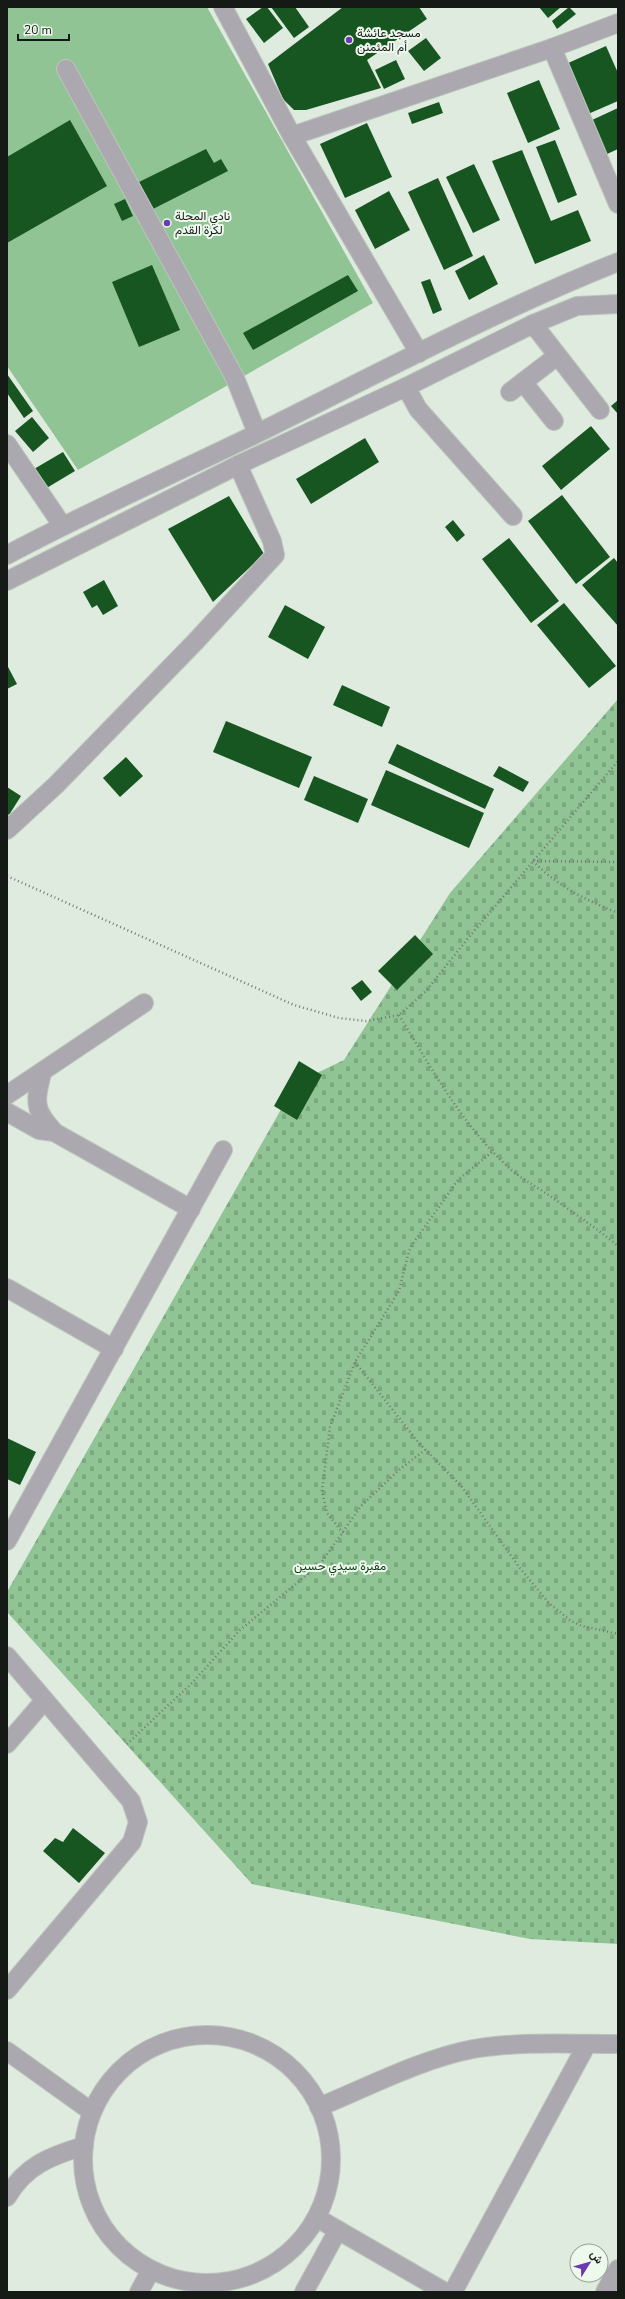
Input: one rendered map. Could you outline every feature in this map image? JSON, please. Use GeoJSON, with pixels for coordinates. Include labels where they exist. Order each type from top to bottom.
{"type":"FeatureCollection","features":[{"type":"Feature","properties":{"kind":"street"},"geometry":{"type":"LineString","coordinates":[[223,7],[292,136],[419,353]]}},
{"type":"Feature","properties":{"kind":"street"},"geometry":{"type":"LineString","coordinates":[[292,136],[552,48],[618,23]]}},
{"type":"Feature","properties":{"kind":"street"},"geometry":{"type":"LineString","coordinates":[[552,48],[618,204]]}},
{"type":"Feature","properties":{"kind":"street"},"geometry":{"type":"LineString","coordinates":[[66,69],[235,378],[257,433]]}},
{"type":"Feature","properties":{"kind":"street"},"geometry":{"type":"LineString","coordinates":[[7,555],[62,526],[257,433],[558,286],[618,262]]}},
{"type":"Feature","properties":{"kind":"street"},"geometry":{"type":"LineString","coordinates":[[558,286],[577,306]]}},
{"type":"Feature","properties":{"kind":"street"},"geometry":{"type":"LineString","coordinates":[[7,581],[238,465],[533,324],[577,306],[618,304]]}},
{"type":"Feature","properties":{"kind":"street"},"geometry":{"type":"LineString","coordinates":[[533,324],[600,410]]}},
{"type":"Feature","properties":{"kind":"street"},"geometry":{"type":"LineString","coordinates":[[554,421],[516,387],[557,356]]}},
{"type":"Feature","properties":{"kind":"street"},"geometry":{"type":"LineString","coordinates":[[406,386],[418,409],[513,516]]}},
{"type":"Feature","properties":{"kind":"street"},"geometry":{"type":"LineString","coordinates":[[7,444],[62,526]]}},
{"type":"Feature","properties":{"kind":"street"},"geometry":{"type":"LineString","coordinates":[[7,830],[56,785],[206,630],[275,555],[272,541],[238,465]]}},
{"type":"Feature","properties":{"kind":"street"},"geometry":{"type":"LineString","coordinates":[[7,1095],[144,1003]]}},
{"type":"Feature","properties":{"kind":"street"},"geometry":{"type":"LineString","coordinates":[[42,1072],[37,1106],[42,1117],[54,1132]]}},
{"type":"Feature","properties":{"kind":"street"},"geometry":{"type":"LineString","coordinates":[[7,1112],[39,1130],[54,1132],[191,1209]]}},
{"type":"Feature","properties":{"kind":"street"},"geometry":{"type":"LineString","coordinates":[[7,1541],[223,1150]]}},
{"type":"Feature","properties":{"kind":"street"},"geometry":{"type":"LineString","coordinates":[[7,1288],[114,1349]]}},
{"type":"Feature","properties":{"kind":"street"},"geometry":{"type":"LineString","coordinates":[[7,1656],[131,1801],[137,1815],[137,1829],[132,1842],[7,1990]]}},
{"type":"Feature","properties":{"kind":"street"},"geometry":{"type":"LineString","coordinates":[[7,1744],[44,1701]]}},
{"type":"Feature","properties":{"kind":"street"},"geometry":{"type":"LineString","coordinates":[[200,2036],[237,2039],[257,2046],[277,2057],[294,2071],[308,2088],[319,2107],[326,2125],[331,2163],[330,2182],[317,2218],[304,2238],[287,2255],[267,2269],[245,2278],[221,2283],[197,2283],[174,2279],[151,2270],[133,2259],[117,2244],[104,2228],[94,2209],[87,2189],[84,2168],[84,2146],[92,2112],[116,2075],[132,2060],[151,2049],[171,2041],[200,2036]]}},
{"type":"Feature","properties":{"kind":"street"},"geometry":{"type":"LineString","coordinates":[[319,2107],[435,2060],[471,2050],[518,2044],[618,2044]]}},
{"type":"Feature","properties":{"kind":"street"},"geometry":{"type":"LineString","coordinates":[[453,2292],[587,2044]]}},
{"type":"Feature","properties":{"kind":"street"},"geometry":{"type":"LineString","coordinates":[[7,2051],[92,2112]]}},
{"type":"Feature","properties":{"kind":"street"},"geometry":{"type":"LineString","coordinates":[[7,2197],[17,2181],[35,2165],[59,2153],[84,2146]]}},
{"type":"Feature","properties":{"kind":"street"},"geometry":{"type":"LineString","coordinates":[[317,2218],[445,2292]]}},
{"type":"Feature","properties":{"kind":"street"},"geometry":{"type":"LineString","coordinates":[[304,2292],[338,2230]]}},
{"type":"Feature","properties":{"kind":"street"},"geometry":{"type":"LineString","coordinates":[[605,2292],[618,2269]]}},
{"type":"Feature","properties":{"kind":"street"},"geometry":{"type":"LineString","coordinates":[[139,2292],[151,2270]]}},
{"type":"Feature","properties":{"kind":"path"},"geometry":{"type":"LineString","coordinates":[[7,876],[294,1005],[322,1014],[352,1020],[366,1021],[399,1015],[426,991],[532,861],[618,761]]}},
{"type":"Feature","properties":{"kind":"path"},"geometry":{"type":"LineString","coordinates":[[532,861],[618,862]]}},
{"type":"Feature","properties":{"kind":"path"},"geometry":{"type":"LineString","coordinates":[[532,861],[545,874],[564,887],[590,902],[618,913]]}},
{"type":"Feature","properties":{"kind":"path"},"geometry":{"type":"LineString","coordinates":[[399,1015],[446,1092],[467,1123],[492,1152],[510,1169],[592,1224],[618,1246]]}},
{"type":"Feature","properties":{"kind":"path"},"geometry":{"type":"LineString","coordinates":[[343,1533],[327,1513],[322,1491],[330,1427],[355,1362],[397,1296],[409,1251],[414,1242],[458,1180],[492,1152]]}},
{"type":"Feature","properties":{"kind":"path"},"geometry":{"type":"LineString","coordinates":[[355,1362],[425,1450],[462,1487],[518,1567],[549,1603],[571,1621],[582,1626],[618,1634]]}},
{"type":"Feature","properties":{"kind":"path"},"geometry":{"type":"LineString","coordinates":[[127,1744],[192,1683],[240,1630],[321,1563],[370,1496],[425,1450]]}},
{"type":"Feature","properties":{"kind":"green space","name":"نادي المحلة لكرة القدم"},"geometry":{"type":"Polygon","coordinates":[[[7,7],[207,7],[373,303],[78,470],[7,366],[7,7]]]}},
{"type":"Feature","properties":{"kind":"green space","name":"مقبرة سيدي حسين"},"geometry":{"type":"Polygon","coordinates":[[[618,699],[618,1944],[530,1939],[252,1884],[7,1612],[7,1592],[296,1083],[344,1060],[450,893],[618,699]]]}},
{"type":"Feature","properties":{"kind":"building"},"geometry":{"type":"Polygon","coordinates":[[[263,7],[267,7],[283,28],[264,43],[246,19],[263,7]]]}},
{"type":"Feature","properties":{"kind":"building"},"geometry":{"type":"Polygon","coordinates":[[[271,7],[295,7],[309,27],[294,38],[271,7]]]}},
{"type":"Feature","properties":{"kind":"building","name":"مسجد عائشة أم المئمنن"},"geometry":{"type":"Polygon","coordinates":[[[343,7],[419,7],[427,19],[367,60],[381,88],[306,110],[294,110],[283,99],[268,64],[343,7]]]}},
{"type":"Feature","properties":{"kind":"building"},"geometry":{"type":"Polygon","coordinates":[[[539,7],[561,7],[548,18],[539,7]]]}},
{"type":"Feature","properties":{"kind":"building"},"geometry":{"type":"Polygon","coordinates":[[[569,7],[576,14],[557,29],[552,21],[569,7]]]}},
{"type":"Feature","properties":{"kind":"building"},"geometry":{"type":"Polygon","coordinates":[[[426,38],[441,58],[424,71],[408,51],[426,38]]]}},
{"type":"Feature","properties":{"kind":"building"},"geometry":{"type":"Polygon","coordinates":[[[606,46],[618,73],[618,101],[588,114],[566,64],[606,46]]]}},
{"type":"Feature","properties":{"kind":"building"},"geometry":{"type":"Polygon","coordinates":[[[396,60],[405,79],[384,89],[375,70],[396,60]]]}},
{"type":"Feature","properties":{"kind":"building"},"geometry":{"type":"Polygon","coordinates":[[[539,80],[560,129],[528,143],[507,93],[539,80]]]}},
{"type":"Feature","properties":{"kind":"building"},"geometry":{"type":"Polygon","coordinates":[[[439,102],[443,113],[412,124],[408,113],[439,102]]]}},
{"type":"Feature","properties":{"kind":"building"},"geometry":{"type":"Polygon","coordinates":[[[618,108],[618,149],[607,154],[592,120],[618,108]]]}},
{"type":"Feature","properties":{"kind":"building"},"geometry":{"type":"Polygon","coordinates":[[[70,120],[107,186],[7,243],[7,157],[70,120]]]}},
{"type":"Feature","properties":{"kind":"building"},"geometry":{"type":"Polygon","coordinates":[[[367,123],[392,177],[345,198],[320,144],[367,123]]]}},
{"type":"Feature","properties":{"kind":"building"},"geometry":{"type":"Polygon","coordinates":[[[555,140],[577,195],[558,203],[536,147],[555,140]]]}},
{"type":"Feature","properties":{"kind":"building"},"geometry":{"type":"Polygon","coordinates":[[[206,149],[214,163],[221,159],[228,171],[153,209],[139,182],[206,149]]]}},
{"type":"Feature","properties":{"kind":"building"},"geometry":{"type":"Polygon","coordinates":[[[522,150],[551,221],[578,210],[591,241],[535,264],[492,161],[522,150]]]}},
{"type":"Feature","properties":{"kind":"building"},"geometry":{"type":"Polygon","coordinates":[[[474,164],[500,220],[473,233],[446,177],[474,164]]]}},
{"type":"Feature","properties":{"kind":"building"},"geometry":{"type":"Polygon","coordinates":[[[438,178],[473,256],[444,270],[408,192],[438,178]]]}},
{"type":"Feature","properties":{"kind":"building"},"geometry":{"type":"Polygon","coordinates":[[[389,191],[410,230],[375,249],[355,210],[389,191]]]}},
{"type":"Feature","properties":{"kind":"building"},"geometry":{"type":"Polygon","coordinates":[[[125,199],[133,216],[122,221],[114,204],[125,199]]]}},
{"type":"Feature","properties":{"kind":"building"},"geometry":{"type":"Polygon","coordinates":[[[484,255],[498,284],[469,300],[455,271],[484,255]]]}},
{"type":"Feature","properties":{"kind":"building"},"geometry":{"type":"Polygon","coordinates":[[[152,265],[180,330],[139,347],[112,282],[152,265]]]}},
{"type":"Feature","properties":{"kind":"building"},"geometry":{"type":"Polygon","coordinates":[[[348,275],[358,291],[253,350],[243,333],[348,275]]]}},
{"type":"Feature","properties":{"kind":"building"},"geometry":{"type":"Polygon","coordinates":[[[430,279],[442,310],[433,314],[421,282],[430,279]]]}},
{"type":"Feature","properties":{"kind":"building"},"geometry":{"type":"Polygon","coordinates":[[[7,374],[33,411],[24,418],[7,393],[7,374]]]}},
{"type":"Feature","properties":{"kind":"building"},"geometry":{"type":"Polygon","coordinates":[[[618,400],[618,414],[611,406],[618,400]]]}},
{"type":"Feature","properties":{"kind":"building"},"geometry":{"type":"Polygon","coordinates":[[[32,417],[49,438],[33,452],[15,431],[32,417]]]}},
{"type":"Feature","properties":{"kind":"building"},"geometry":{"type":"Polygon","coordinates":[[[591,426],[610,449],[561,490],[542,466],[591,426]]]}},
{"type":"Feature","properties":{"kind":"building"},"geometry":{"type":"Polygon","coordinates":[[[365,438],[379,462],[311,504],[296,479],[365,438]]]}},
{"type":"Feature","properties":{"kind":"building"},"geometry":{"type":"Polygon","coordinates":[[[63,452],[75,471],[45,489],[34,469],[63,452]]]}},
{"type":"Feature","properties":{"kind":"building"},"geometry":{"type":"Polygon","coordinates":[[[562,495],[610,557],[576,584],[528,521],[562,495]]]}},
{"type":"Feature","properties":{"kind":"building"},"geometry":{"type":"Polygon","coordinates":[[[229,496],[264,554],[213,602],[168,529],[229,496]]]}},
{"type":"Feature","properties":{"kind":"building"},"geometry":{"type":"Polygon","coordinates":[[[453,520],[465,535],[457,542],[445,527],[453,520]]]}},
{"type":"Feature","properties":{"kind":"building"},"geometry":{"type":"Polygon","coordinates":[[[509,538],[559,601],[531,623],[482,559],[509,538]]]}},
{"type":"Feature","properties":{"kind":"building"},"geometry":{"type":"Polygon","coordinates":[[[614,558],[618,563],[618,626],[582,585],[614,558]]]}},
{"type":"Feature","properties":{"kind":"building"},"geometry":{"type":"Polygon","coordinates":[[[104,580],[118,606],[103,615],[97,605],[92,608],[83,592],[104,580]]]}},
{"type":"Feature","properties":{"kind":"building"},"geometry":{"type":"Polygon","coordinates":[[[564,603],[616,666],[589,688],[537,625],[564,603]]]}},
{"type":"Feature","properties":{"kind":"building"},"geometry":{"type":"Polygon","coordinates":[[[285,605],[325,627],[308,659],[268,637],[285,605]]]}},
{"type":"Feature","properties":{"kind":"building"},"geometry":{"type":"Polygon","coordinates":[[[7,665],[17,684],[7,689],[7,665]]]}},
{"type":"Feature","properties":{"kind":"building"},"geometry":{"type":"Polygon","coordinates":[[[342,685],[390,707],[382,727],[333,705],[342,685]]]}},
{"type":"Feature","properties":{"kind":"building"},"geometry":{"type":"Polygon","coordinates":[[[226,721],[312,757],[299,788],[213,752],[226,721]]]}},
{"type":"Feature","properties":{"kind":"building"},"geometry":{"type":"Polygon","coordinates":[[[397,744],[494,789],[485,809],[388,763],[397,744]]]}},
{"type":"Feature","properties":{"kind":"building"},"geometry":{"type":"Polygon","coordinates":[[[126,757],[143,776],[120,797],[103,778],[126,757]]]}},
{"type":"Feature","properties":{"kind":"building"},"geometry":{"type":"Polygon","coordinates":[[[499,766],[529,782],[523,792],[493,776],[499,766]]]}},
{"type":"Feature","properties":{"kind":"building"},"geometry":{"type":"Polygon","coordinates":[[[386,770],[484,813],[469,848],[371,805],[386,770]]]}},
{"type":"Feature","properties":{"kind":"building"},"geometry":{"type":"Polygon","coordinates":[[[314,776],[368,799],[358,823],[304,800],[314,776]]]}},
{"type":"Feature","properties":{"kind":"building"},"geometry":{"type":"Polygon","coordinates":[[[7,787],[21,796],[9,815],[7,813],[7,787]]]}},
{"type":"Feature","properties":{"kind":"building"},"geometry":{"type":"Polygon","coordinates":[[[415,935],[433,954],[397,990],[378,971],[415,935]]]}},
{"type":"Feature","properties":{"kind":"building"},"geometry":{"type":"Polygon","coordinates":[[[362,980],[372,992],[361,1001],[351,988],[362,980]]]}},
{"type":"Feature","properties":{"kind":"building"},"geometry":{"type":"Polygon","coordinates":[[[299,1061],[322,1075],[297,1120],[274,1106],[299,1061]]]}},
{"type":"Feature","properties":{"kind":"building"},"geometry":{"type":"Polygon","coordinates":[[[7,1438],[36,1452],[20,1485],[7,1479],[7,1438]]]}},
{"type":"Feature","properties":{"kind":"building"},"geometry":{"type":"Polygon","coordinates":[[[73,1828],[105,1853],[79,1883],[43,1851],[55,1838],[63,1842],[73,1828]]]}},
{"type":"Feature","properties":{"kind":"place","name":"مسجد عائشة أم المئمنن"},"geometry":{"type":"Point","coordinates":[349,40]}},
{"type":"Feature","properties":{"kind":"place","name":"نادي المحلة لكرة القدم"},"geometry":{"type":"Point","coordinates":[167,223]}}]}
